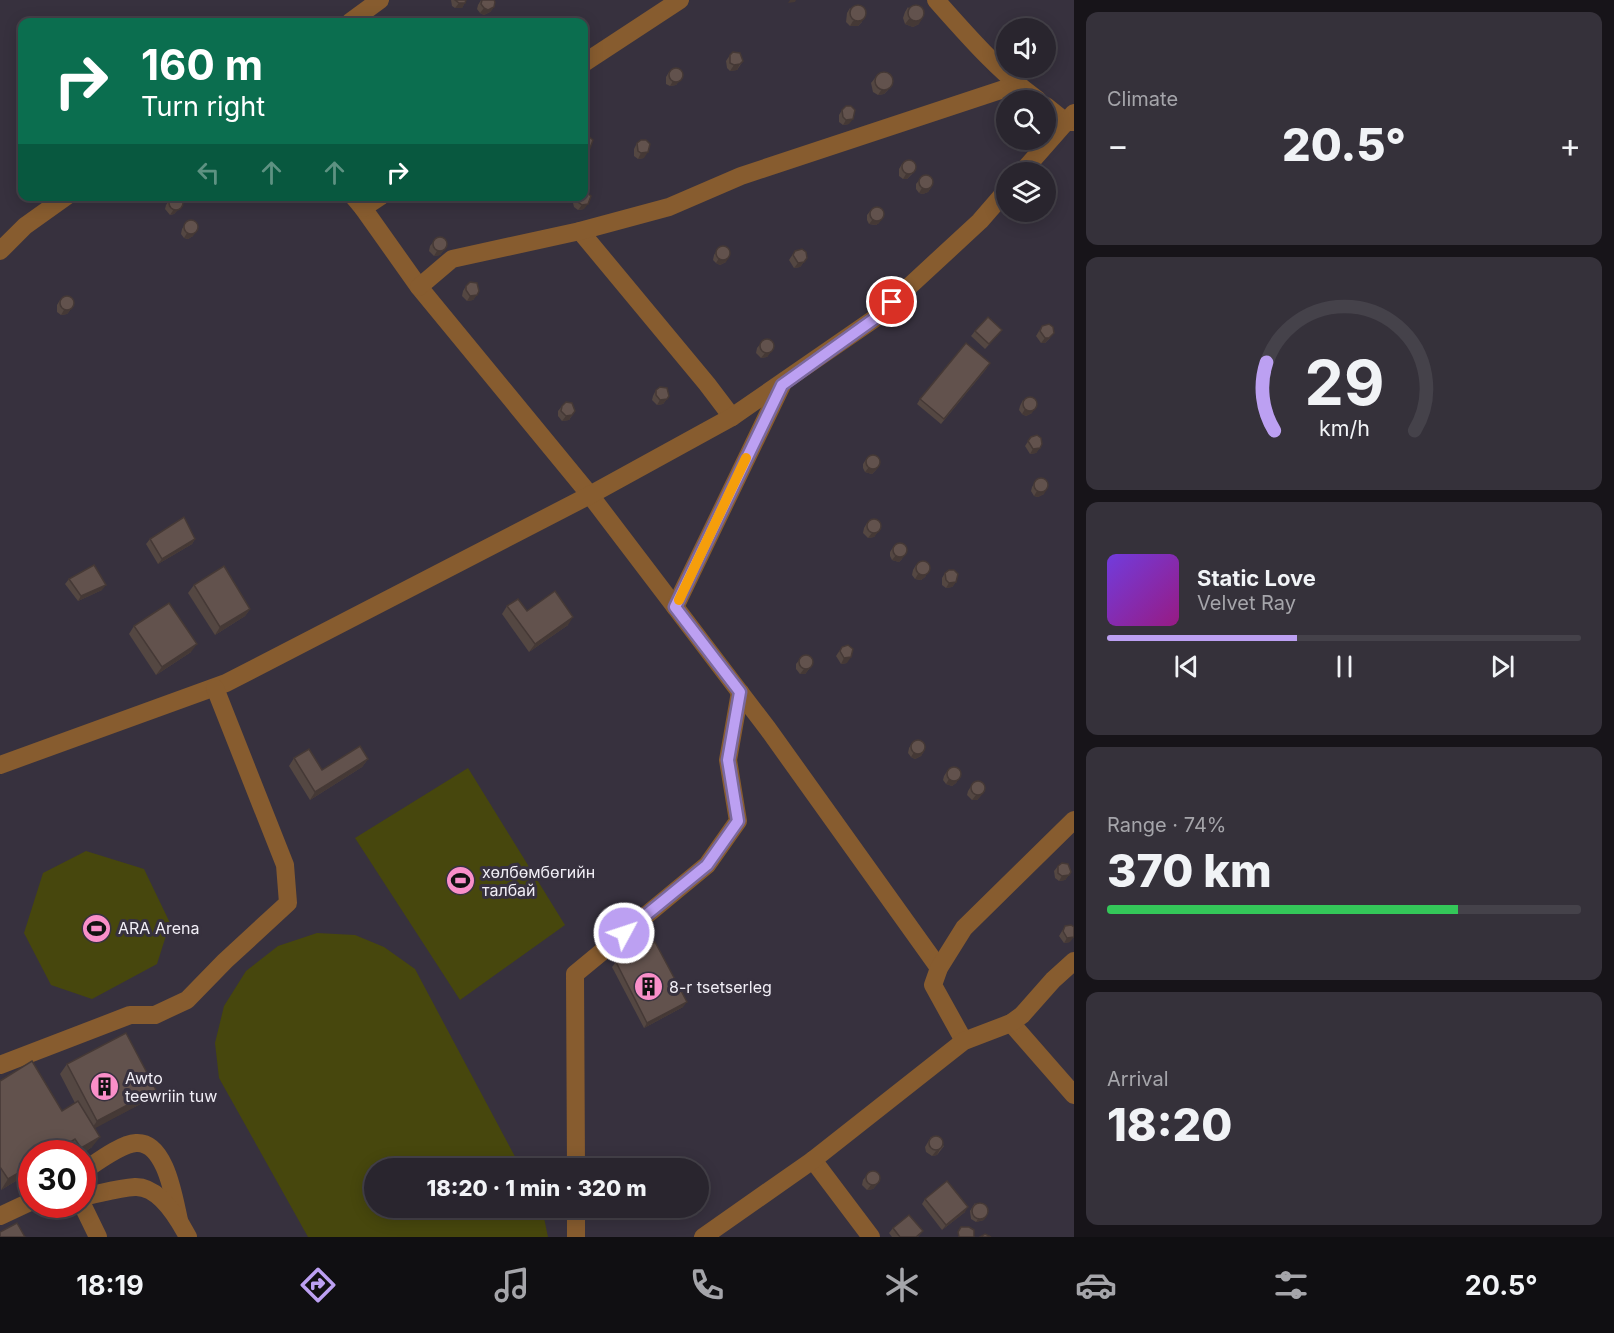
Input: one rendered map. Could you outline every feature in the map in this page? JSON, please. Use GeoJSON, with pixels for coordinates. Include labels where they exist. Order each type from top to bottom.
{"type":"FeatureCollection","features":[{"type":"Feature","properties":{"kind":"street"},"geometry":{"type":"LineString","coordinates":[[356,18],[381,0]]}},
{"type":"Feature","properties":{"kind":"street"},"geometry":{"type":"LineString","coordinates":[[588,60],[680,0]]}},
{"type":"Feature","properties":{"kind":"street"},"geometry":{"type":"LineString","coordinates":[[936,0],[983,53],[1023,90]]}},
{"type":"Feature","properties":{"kind":"street"},"geometry":{"type":"LineString","coordinates":[[419,287],[452,259],[580,231],[669,207],[741,176],[1016,85]]}},
{"type":"Feature","properties":{"kind":"street"},"geometry":{"type":"LineString","coordinates":[[1031,162],[1072,119],[1056,111]]}},
{"type":"Feature","properties":{"kind":"street"},"geometry":{"type":"LineString","coordinates":[[0,251],[26,226],[60,201]]}},
{"type":"Feature","properties":{"kind":"street"},"geometry":{"type":"LineString","coordinates":[[358,202],[419,287],[590,495],[740,692],[939,968]]}},
{"type":"Feature","properties":{"kind":"street"},"geometry":{"type":"LineString","coordinates":[[0,765],[226,684],[590,495],[732,417],[782,385],[874,319],[980,221],[996,203]]}},
{"type":"Feature","properties":{"kind":"street"},"geometry":{"type":"LineString","coordinates":[[580,231],[732,417]]}},
{"type":"Feature","properties":{"kind":"street"},"geometry":{"type":"LineString","coordinates":[[675,607],[782,385]]}},
{"type":"Feature","properties":{"kind":"street"},"geometry":{"type":"LineString","coordinates":[[0,1065],[130,1015],[155,1015],[187,1000],[225,961],[288,903],[285,865],[215,688]]}},
{"type":"Feature","properties":{"kind":"street"},"geometry":{"type":"LineString","coordinates":[[576,1158],[575,975],[707,865],[738,821],[728,760],[740,692]]}},
{"type":"Feature","properties":{"kind":"street"},"geometry":{"type":"LineString","coordinates":[[964,1041],[933,986],[939,968],[964,928],[1074,820]]}},
{"type":"Feature","properties":{"kind":"street"},"geometry":{"type":"LineString","coordinates":[[703,1237],[813,1160],[964,1041],[1011,1023],[1022,1016],[1053,980],[1074,961]]}},
{"type":"Feature","properties":{"kind":"street"},"geometry":{"type":"LineString","coordinates":[[1011,1023],[1074,1095]]}},
{"type":"Feature","properties":{"kind":"street"},"geometry":{"type":"LineString","coordinates":[[96,1163],[134,1143],[145,1144],[155,1152],[165,1167],[179,1220]]}},
{"type":"Feature","properties":{"kind":"street"},"geometry":{"type":"LineString","coordinates":[[813,1160],[871,1237]]}},
{"type":"Feature","properties":{"kind":"street"},"geometry":{"type":"LineString","coordinates":[[96,1194],[137,1187],[160,1196],[179,1220],[188,1237]]}},
{"type":"Feature","properties":{"kind":"street"},"geometry":{"type":"LineString","coordinates":[[0,1216],[18,1208]]}},
{"type":"Feature","properties":{"kind":"street"},"geometry":{"type":"LineString","coordinates":[[89,1218],[98,1237]]}},
{"type":"Feature","properties":{"kind":"street"},"geometry":{"type":"LineString","coordinates":[[576,1218],[576,1237]]}},
{"type":"Feature","properties":{"kind":"shaded area","name":"хөлбөмбөгийн талбай"},"geometry":{"type":"Polygon","coordinates":[[[468,768],[565,925],[460,1000],[355,838],[468,768]]]}},
{"type":"Feature","properties":{"kind":"shaded area","name":"ARA Arena"},"geometry":{"type":"Polygon","coordinates":[[[86,851],[144,869],[170,923],[157,964],[92,999],[51,985],[24,933],[43,873],[86,851]]]}},
{"type":"Feature","properties":{"kind":"shaded area"},"geometry":{"type":"Polygon","coordinates":[[[317,933],[355,935],[384,947],[415,969],[516,1158],[364,1158],[364,1218],[544,1218],[548,1237],[308,1237],[219,1078],[215,1043],[224,1006],[246,971],[278,946],[317,933]]]}},
{"type":"Feature","properties":{"kind":"building"},"geometry":{"type":"Polygon","coordinates":[[[455,0],[466,0],[465,3],[459,3],[455,0]]]}},
{"type":"Feature","properties":{"kind":"building"},"geometry":{"type":"Polygon","coordinates":[[[482,0],[494,0],[494,7],[488,10],[484,8],[481,4],[482,0]]]}},
{"type":"Feature","properties":{"kind":"building"},"geometry":{"type":"Polygon","coordinates":[[[855,5],[861,5],[866,13],[864,19],[855,21],[850,16],[850,10],[855,5]]]}},
{"type":"Feature","properties":{"kind":"building"},"geometry":{"type":"Polygon","coordinates":[[[913,5],[919,5],[924,13],[922,19],[913,21],[908,16],[908,10],[913,5]]]}},
{"type":"Feature","properties":{"kind":"building"},"geometry":{"type":"Polygon","coordinates":[[[733,52],[740,53],[743,61],[740,64],[730,63],[730,55],[733,52]]]}},
{"type":"Feature","properties":{"kind":"building"},"geometry":{"type":"Polygon","coordinates":[[[676,68],[681,70],[683,75],[681,80],[676,82],[671,80],[669,75],[671,70],[676,68]]]}},
{"type":"Feature","properties":{"kind":"building"},"geometry":{"type":"Polygon","coordinates":[[[884,72],[890,75],[893,81],[890,87],[884,90],[878,87],[875,81],[878,75],[884,72]]]}},
{"type":"Feature","properties":{"kind":"building"},"geometry":{"type":"Polygon","coordinates":[[[846,106],[851,106],[855,110],[853,119],[846,120],[843,117],[842,110],[846,106]]]}},
{"type":"Feature","properties":{"kind":"building"},"geometry":{"type":"Polygon","coordinates":[[[588,136],[593,140],[588,148],[588,136]]]}},
{"type":"Feature","properties":{"kind":"building"},"geometry":{"type":"Polygon","coordinates":[[[646,140],[650,144],[648,152],[638,151],[637,143],[646,140]]]}},
{"type":"Feature","properties":{"kind":"building"},"geometry":{"type":"Polygon","coordinates":[[[909,160],[914,162],[916,167],[914,172],[909,174],[904,172],[902,167],[904,162],[909,160]]]}},
{"type":"Feature","properties":{"kind":"building"},"geometry":{"type":"Polygon","coordinates":[[[926,175],[931,177],[933,182],[931,187],[926,189],[921,187],[919,182],[921,177],[926,175]]]}},
{"type":"Feature","properties":{"kind":"building"},"geometry":{"type":"Polygon","coordinates":[[[588,194],[591,196],[588,204],[582,205],[578,202],[588,201],[588,194]]]}},
{"type":"Feature","properties":{"kind":"building"},"geometry":{"type":"Polygon","coordinates":[[[170,201],[182,201],[181,208],[176,210],[171,208],[169,203],[170,201]]]}},
{"type":"Feature","properties":{"kind":"building"},"geometry":{"type":"Polygon","coordinates":[[[877,207],[882,209],[884,214],[882,219],[877,221],[872,219],[870,214],[872,209],[877,207]]]}},
{"type":"Feature","properties":{"kind":"building"},"geometry":{"type":"Polygon","coordinates":[[[191,220],[196,222],[198,227],[196,232],[191,234],[186,232],[184,227],[186,222],[191,220]]]}},
{"type":"Feature","properties":{"kind":"building"},"geometry":{"type":"Polygon","coordinates":[[[440,237],[445,239],[447,244],[445,249],[440,251],[435,249],[433,244],[435,239],[440,237]]]}},
{"type":"Feature","properties":{"kind":"building"},"geometry":{"type":"Polygon","coordinates":[[[723,246],[728,248],[730,253],[728,258],[723,260],[718,258],[716,253],[718,248],[723,246]]]}},
{"type":"Feature","properties":{"kind":"building"},"geometry":{"type":"Polygon","coordinates":[[[802,249],[806,252],[807,258],[804,262],[798,263],[793,255],[795,251],[802,249]]]}},
{"type":"Feature","properties":{"kind":"building"},"geometry":{"type":"Polygon","coordinates":[[[470,282],[477,283],[479,291],[477,295],[470,296],[466,290],[470,282]]]}},
{"type":"Feature","properties":{"kind":"building"},"geometry":{"type":"Polygon","coordinates":[[[67,296],[72,298],[74,303],[72,308],[67,310],[62,308],[60,303],[62,298],[67,296]]]}},
{"type":"Feature","properties":{"kind":"building"},"geometry":{"type":"Polygon","coordinates":[[[988,317],[1002,330],[989,344],[975,331],[988,317]]]}},
{"type":"Feature","properties":{"kind":"building"},"geometry":{"type":"Polygon","coordinates":[[[1049,324],[1053,327],[1054,333],[1049,338],[1045,338],[1040,331],[1042,326],[1049,324]]]}},
{"type":"Feature","properties":{"kind":"building"},"geometry":{"type":"Polygon","coordinates":[[[767,339],[772,341],[774,346],[772,351],[767,353],[762,351],[760,346],[762,341],[767,339]]]}},
{"type":"Feature","properties":{"kind":"building"},"geometry":{"type":"Polygon","coordinates":[[[966,343],[990,363],[944,419],[920,399],[966,343]]]}},
{"type":"Feature","properties":{"kind":"building"},"geometry":{"type":"Polygon","coordinates":[[[660,387],[667,388],[669,396],[667,399],[660,400],[656,395],[656,390],[660,387]]]}},
{"type":"Feature","properties":{"kind":"building"},"geometry":{"type":"Polygon","coordinates":[[[1030,397],[1035,399],[1037,404],[1035,409],[1030,411],[1025,409],[1023,404],[1025,399],[1030,397]]]}},
{"type":"Feature","properties":{"kind":"building"},"geometry":{"type":"Polygon","coordinates":[[[566,402],[572,403],[575,411],[572,415],[566,416],[561,411],[566,402]]]}},
{"type":"Feature","properties":{"kind":"building"},"geometry":{"type":"Polygon","coordinates":[[[1037,435],[1041,438],[1042,444],[1040,448],[1033,449],[1028,441],[1037,435]]]}},
{"type":"Feature","properties":{"kind":"building"},"geometry":{"type":"Polygon","coordinates":[[[873,455],[878,457],[880,462],[878,467],[873,469],[868,467],[866,462],[868,457],[873,455]]]}},
{"type":"Feature","properties":{"kind":"building"},"geometry":{"type":"Polygon","coordinates":[[[1041,478],[1046,480],[1048,485],[1046,490],[1041,492],[1036,490],[1034,485],[1036,480],[1041,478]]]}},
{"type":"Feature","properties":{"kind":"building"},"geometry":{"type":"Polygon","coordinates":[[[184,517],[195,539],[162,559],[150,539],[184,517]]]}},
{"type":"Feature","properties":{"kind":"building"},"geometry":{"type":"Polygon","coordinates":[[[874,519],[879,521],[881,526],[879,531],[874,533],[869,531],[867,526],[869,521],[874,519]]]}},
{"type":"Feature","properties":{"kind":"building"},"geometry":{"type":"Polygon","coordinates":[[[900,543],[905,545],[907,550],[905,555],[900,557],[895,555],[893,550],[895,545],[900,543]]]}},
{"type":"Feature","properties":{"kind":"building"},"geometry":{"type":"Polygon","coordinates":[[[923,561],[928,563],[930,568],[928,573],[923,575],[918,573],[916,568],[918,563],[923,561]]]}},
{"type":"Feature","properties":{"kind":"building"},"geometry":{"type":"Polygon","coordinates":[[[94,565],[106,585],[81,596],[69,579],[94,565]]]}},
{"type":"Feature","properties":{"kind":"building"},"geometry":{"type":"Polygon","coordinates":[[[224,566],[250,609],[220,627],[194,585],[224,566]]]}},
{"type":"Feature","properties":{"kind":"building"},"geometry":{"type":"Polygon","coordinates":[[[954,570],[958,574],[956,582],[949,583],[946,580],[945,573],[954,570]]]}},
{"type":"Feature","properties":{"kind":"building"},"geometry":{"type":"Polygon","coordinates":[[[555,591],[573,617],[535,644],[507,606],[518,599],[527,611],[555,591]]]}},
{"type":"Feature","properties":{"kind":"building"},"geometry":{"type":"Polygon","coordinates":[[[169,603],[197,644],[162,667],[134,626],[169,603]]]}},
{"type":"Feature","properties":{"kind":"building"},"geometry":{"type":"Polygon","coordinates":[[[848,645],[853,649],[851,657],[844,658],[840,651],[842,647],[848,645]]]}},
{"type":"Feature","properties":{"kind":"building"},"geometry":{"type":"Polygon","coordinates":[[[806,655],[811,657],[813,662],[811,667],[806,669],[801,667],[799,662],[801,657],[806,655]]]}},
{"type":"Feature","properties":{"kind":"building"},"geometry":{"type":"Polygon","coordinates":[[[918,740],[923,742],[925,747],[923,752],[918,754],[913,752],[911,747],[913,742],[918,740]]]}},
{"type":"Feature","properties":{"kind":"building"},"geometry":{"type":"Polygon","coordinates":[[[360,746],[368,759],[315,792],[294,758],[309,749],[322,770],[360,746]]]}},
{"type":"Feature","properties":{"kind":"building"},"geometry":{"type":"Polygon","coordinates":[[[954,767],[959,769],[961,774],[959,779],[954,781],[949,779],[947,774],[949,769],[954,767]]]}},
{"type":"Feature","properties":{"kind":"building"},"geometry":{"type":"Polygon","coordinates":[[[978,781],[983,783],[985,788],[983,793],[978,795],[973,793],[971,788],[973,783],[978,781]]]}},
{"type":"Feature","properties":{"kind":"building"},"geometry":{"type":"Polygon","coordinates":[[[1062,863],[1068,864],[1071,872],[1069,875],[1062,876],[1058,873],[1058,866],[1062,863]]]}},
{"type":"Feature","properties":{"kind":"building"},"geometry":{"type":"Polygon","coordinates":[[[1065,926],[1074,927],[1074,937],[1067,938],[1063,931],[1065,926]]]}},
{"type":"Feature","properties":{"kind":"building","name":"8-r tsetserleg"},"geometry":{"type":"Polygon","coordinates":[[[655,942],[687,1002],[647,1023],[616,962],[655,942]]]}},
{"type":"Feature","properties":{"kind":"building","name":"Awto teewriin tuw"},"geometry":{"type":"Polygon","coordinates":[[[126,1033],[156,1090],[97,1121],[67,1064],[126,1033]]]}},
{"type":"Feature","properties":{"kind":"building"},"geometry":{"type":"Polygon","coordinates":[[[32,1061],[62,1111],[78,1101],[100,1137],[95,1140],[18,1140],[18,1173],[8,1179],[0,1167],[0,1081],[32,1061]]]}},
{"type":"Feature","properties":{"kind":"building"},"geometry":{"type":"Polygon","coordinates":[[[933,1136],[939,1136],[943,1143],[939,1150],[933,1150],[929,1146],[929,1140],[933,1136]]]}},
{"type":"Feature","properties":{"kind":"building"},"geometry":{"type":"Polygon","coordinates":[[[873,1171],[878,1173],[880,1178],[878,1183],[873,1185],[868,1183],[866,1178],[868,1173],[873,1171]]]}},
{"type":"Feature","properties":{"kind":"building"},"geometry":{"type":"Polygon","coordinates":[[[947,1181],[968,1207],[946,1225],[925,1199],[947,1181]]]}},
{"type":"Feature","properties":{"kind":"building"},"geometry":{"type":"Polygon","coordinates":[[[980,1203],[986,1205],[988,1211],[986,1217],[980,1219],[974,1217],[972,1211],[974,1205],[980,1203]]]}},
{"type":"Feature","properties":{"kind":"building"},"geometry":{"type":"Polygon","coordinates":[[[909,1215],[923,1231],[916,1237],[900,1237],[893,1228],[909,1215]]]}},
{"type":"Feature","properties":{"kind":"building"},"geometry":{"type":"Polygon","coordinates":[[[17,1223],[25,1237],[0,1237],[0,1232],[17,1223]]]}},
{"type":"Feature","properties":{"kind":"building"},"geometry":{"type":"Polygon","coordinates":[[[961,1227],[974,1230],[974,1237],[959,1237],[958,1232],[961,1227]]]}},
{"type":"Feature","properties":{"kind":"slow traffic"},"geometry":{"type":"LineString","coordinates":[[679,600],[746,458]]}},
{"type":"Feature","properties":{"kind":"place","name":"хөлбөмбөгийн талбай"},"geometry":{"type":"Point","coordinates":[461,881]}},
{"type":"Feature","properties":{"kind":"place","name":"ARA Arena"},"geometry":{"type":"Point","coordinates":[97,928]}},
{"type":"Feature","properties":{"kind":"place","name":"8-r tsetserleg"},"geometry":{"type":"Point","coordinates":[648,987]}},
{"type":"Feature","properties":{"kind":"place","name":"Awto teewriin tuw"},"geometry":{"type":"Point","coordinates":[104,1087]}},
{"type":"Feature","properties":{"kind":"route"},"geometry":{"type":"LineString","coordinates":[[624,933],[707,865],[738,821],[728,760],[740,692],[675,607],[782,385],[874,319],[892,302]]}}]}
